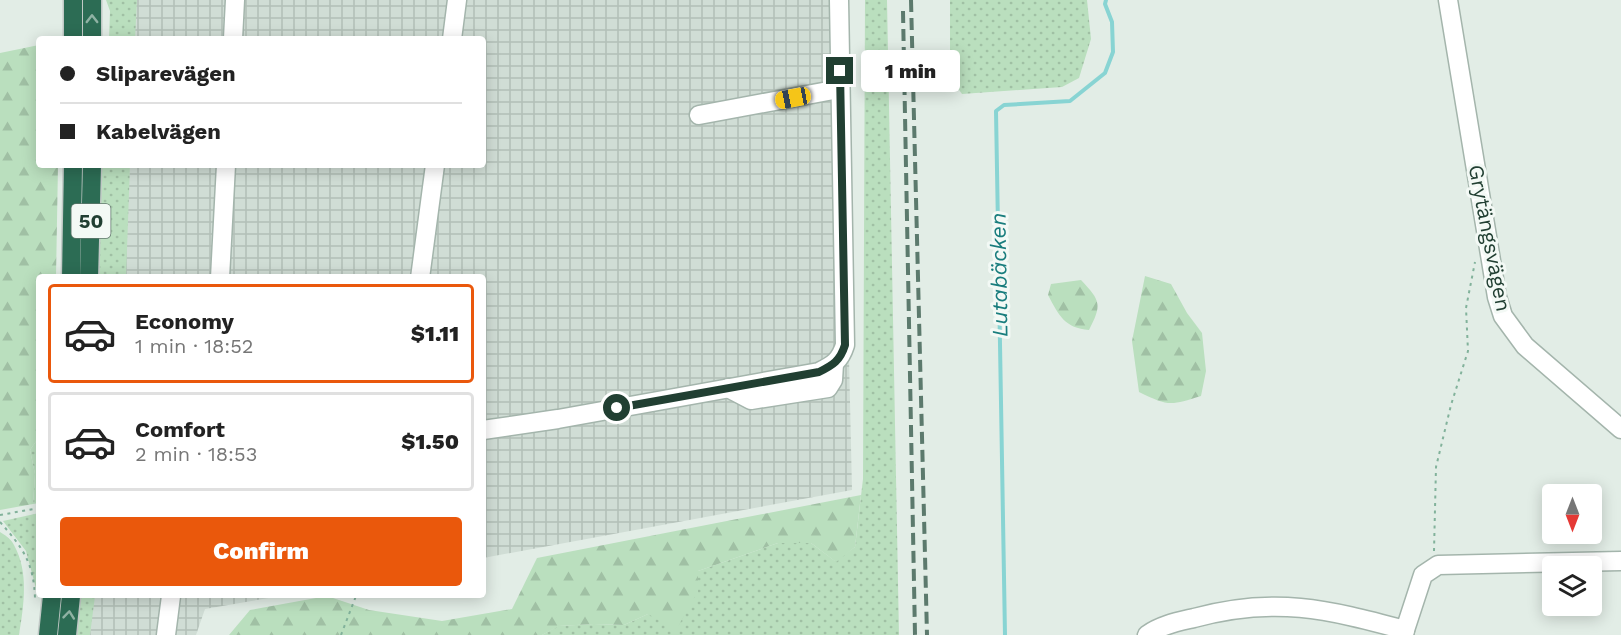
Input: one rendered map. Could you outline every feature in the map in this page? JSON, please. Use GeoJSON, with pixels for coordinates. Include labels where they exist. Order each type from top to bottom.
{"type":"FeatureCollection","features":[{"type":"Feature","properties":{"kind":"highway"},"geometry":{"type":"LineString","coordinates":[[73,0],[73,36]]}},
{"type":"Feature","properties":{"kind":"highway"},"geometry":{"type":"LineString","coordinates":[[92,0],[92,36]]}},
{"type":"Feature","properties":{"kind":"highway","name":"50"},"geometry":{"type":"LineString","coordinates":[[71,274],[73,168]]}},
{"type":"Feature","properties":{"kind":"highway","name":"50"},"geometry":{"type":"LineString","coordinates":[[89,274],[92,168]]}},
{"type":"Feature","properties":{"kind":"highway"},"geometry":{"type":"LineString","coordinates":[[48,635],[52,598]]}},
{"type":"Feature","properties":{"kind":"highway"},"geometry":{"type":"LineString","coordinates":[[67,635],[71,598]]}},
{"type":"Feature","properties":{"kind":"street"},"geometry":{"type":"LineString","coordinates":[[233,36],[235,0]]}},
{"type":"Feature","properties":{"kind":"street"},"geometry":{"type":"LineString","coordinates":[[452,36],[457,0]]}},
{"type":"Feature","properties":{"kind":"street"},"geometry":{"type":"LineString","coordinates":[[486,429],[819,372],[834,364],[841,356],[845,345],[838,0]]}},
{"type":"Feature","properties":{"kind":"street","name":"Grytängsvägen"},"geometry":{"type":"LineString","coordinates":[[1448,0],[1488,243],[1503,316],[1525,346],[1621,429]]}},
{"type":"Feature","properties":{"kind":"street"},"geometry":{"type":"LineString","coordinates":[[699,116],[839,97]]}},
{"type":"Feature","properties":{"kind":"street"},"geometry":{"type":"LineString","coordinates":[[220,274],[226,168]]}},
{"type":"Feature","properties":{"kind":"street"},"geometry":{"type":"LineString","coordinates":[[421,274],[435,168]]}},
{"type":"Feature","properties":{"kind":"street"},"geometry":{"type":"LineString","coordinates":[[1147,635],[1159,627],[1218,611],[1267,605],[1315,609],[1355,616],[1404,633],[1423,575],[1438,565],[1621,561]]}},
{"type":"Feature","properties":{"kind":"street"},"geometry":{"type":"LineString","coordinates":[[166,635],[171,598]]}},
{"type":"Feature","properties":{"kind":"path"},"geometry":{"type":"LineString","coordinates":[[1433,568],[1436,467],[1451,405],[1468,351],[1466,308],[1476,256],[1488,243]]}},
{"type":"Feature","properties":{"kind":"path"},"geometry":{"type":"LineString","coordinates":[[0,515],[36,509]]}},
{"type":"Feature","properties":{"kind":"path"},"geometry":{"type":"LineString","coordinates":[[0,522],[23,549],[34,583],[34,606]]}},
{"type":"Feature","properties":{"kind":"path"},"geometry":{"type":"LineString","coordinates":[[341,635],[355,598]]}},
{"type":"Feature","properties":{"kind":"shaded area"},"geometry":{"type":"Polygon","coordinates":[[[135,0],[841,0],[852,490],[486,557],[486,274],[120,274],[130,168],[486,168],[486,36],[135,36],[135,0]]]}},
{"type":"Feature","properties":{"kind":"shaded area"},"geometry":{"type":"Polygon","coordinates":[[[93,598],[268,598],[205,609],[196,635],[90,635],[93,598]]]}},
{"type":"Feature","properties":{"kind":"green space"},"geometry":{"type":"Polygon","coordinates":[[[106,0],[137,0],[135,36],[109,36],[110,11],[106,0]]]}},
{"type":"Feature","properties":{"kind":"green space"},"geometry":{"type":"Polygon","coordinates":[[[865,0],[887,0],[899,635],[542,635],[558,626],[624,625],[698,591],[698,571],[778,543],[811,543],[835,561],[855,547],[863,479],[865,0]]]}},
{"type":"Feature","properties":{"kind":"green space"},"geometry":{"type":"Polygon","coordinates":[[[950,0],[1087,0],[1091,39],[1079,78],[1062,87],[962,94],[950,77],[950,0]]]}},
{"type":"Feature","properties":{"kind":"green space"},"geometry":{"type":"Polygon","coordinates":[[[36,46],[36,168],[58,168],[56,274],[36,274],[36,441],[30,450],[35,474],[33,504],[0,510],[0,53],[36,46]]]}},
{"type":"Feature","properties":{"kind":"green space"},"geometry":{"type":"Polygon","coordinates":[[[101,168],[130,168],[126,274],[99,274],[101,168]]]}},
{"type":"Feature","properties":{"kind":"green space"},"geometry":{"type":"Polygon","coordinates":[[[1145,276],[1171,284],[1187,313],[1202,333],[1206,371],[1201,396],[1182,402],[1169,403],[1139,392],[1132,341],[1145,276]]]}},
{"type":"Feature","properties":{"kind":"green space"},"geometry":{"type":"Polygon","coordinates":[[[1081,280],[1093,293],[1097,304],[1096,315],[1089,330],[1068,324],[1048,295],[1051,284],[1081,280]]]}},
{"type":"Feature","properties":{"kind":"green space"},"geometry":{"type":"Polygon","coordinates":[[[36,441],[36,504],[33,504],[35,474],[30,450],[36,441]]]}},
{"type":"Feature","properties":{"kind":"green space"},"geometry":{"type":"Polygon","coordinates":[[[861,495],[855,547],[836,562],[811,543],[778,543],[698,571],[698,591],[676,630],[648,614],[624,625],[559,626],[542,635],[229,635],[250,610],[316,598],[333,598],[369,610],[442,621],[512,609],[537,558],[861,495]]]}},
{"type":"Feature","properties":{"kind":"green space"},"geometry":{"type":"Polygon","coordinates":[[[36,514],[36,588],[26,551],[3,521],[36,514]]]}},
{"type":"Feature","properties":{"kind":"green space"},"geometry":{"type":"Polygon","coordinates":[[[0,532],[13,543],[22,566],[24,600],[19,635],[0,635],[0,532]]]}},
{"type":"Feature","properties":{"kind":"green space"},"geometry":{"type":"Polygon","coordinates":[[[78,598],[95,598],[90,635],[74,635],[78,598]]]}},
{"type":"Feature","properties":{"kind":"waterway","name":"Lutabäcken"},"geometry":{"type":"LineString","coordinates":[[1005,635],[996,111],[1004,105],[1070,101],[1105,73],[1113,52],[1112,22],[1105,4],[1106,0]]}},
{"type":"Feature","properties":{"kind":"railway"},"geometry":{"type":"LineString","coordinates":[[911,0],[927,635]]}},
{"type":"Feature","properties":{"kind":"railway"},"geometry":{"type":"LineString","coordinates":[[903,11],[915,635]]}},
{"type":"Feature","properties":{"kind":"route"},"geometry":{"type":"LineString","coordinates":[[617,408],[819,372],[834,364],[841,356],[845,345],[840,71]]}}]}
